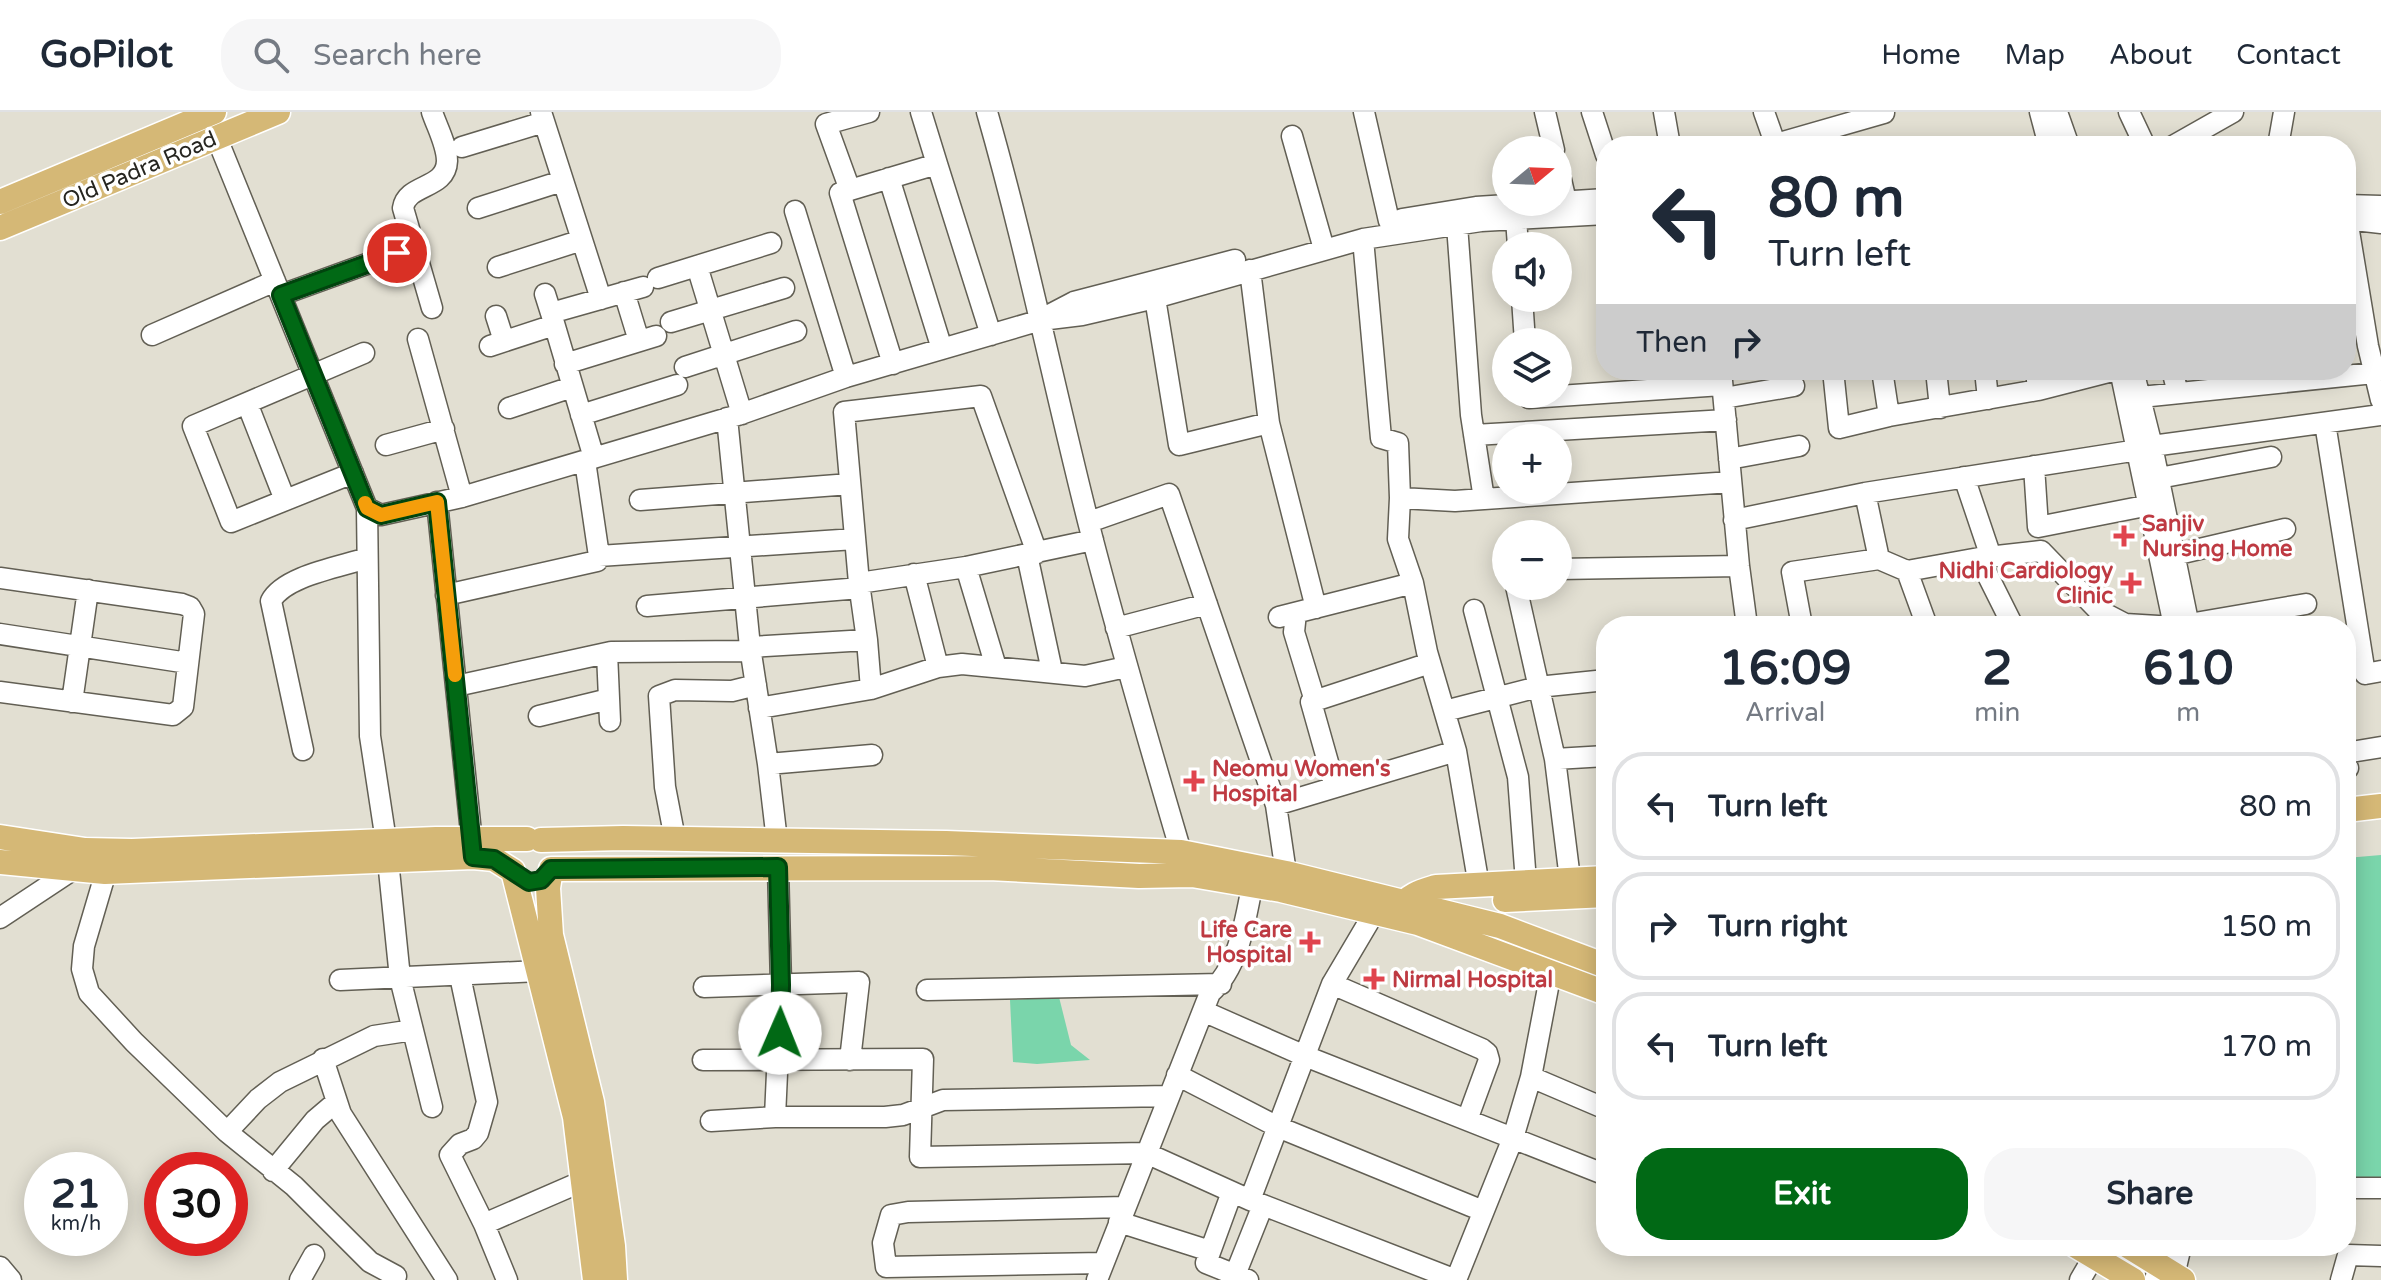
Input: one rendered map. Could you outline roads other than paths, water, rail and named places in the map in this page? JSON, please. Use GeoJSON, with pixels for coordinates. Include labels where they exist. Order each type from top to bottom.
{"type":"FeatureCollection","features":[{"type":"Feature","properties":{"kind":"main road","name":"Old Padra Road"},"geometry":{"type":"LineString","coordinates":[[0,202],[215,124],[278,112]]}},
{"type":"Feature","properties":{"kind":"main road","name":"Old Padra Road"},"geometry":{"type":"LineString","coordinates":[[0,228],[215,124]]}},
{"type":"Feature","properties":{"kind":"main road"},"geometry":{"type":"LineString","coordinates":[[2356,809],[2381,806]]}},
{"type":"Feature","properties":{"kind":"main road"},"geometry":{"type":"LineString","coordinates":[[2356,825],[2381,823]]}},
{"type":"Feature","properties":{"kind":"main road"},"geometry":{"type":"LineString","coordinates":[[0,837],[96,860]]}},
{"type":"Feature","properties":{"kind":"main road"},"geometry":{"type":"LineString","coordinates":[[0,862],[472,848],[534,839],[551,850],[553,857],[548,888],[551,935],[592,1102],[615,1280]]}},
{"type":"Feature","properties":{"kind":"main road"},"geometry":{"type":"LineString","coordinates":[[595,1280],[575,1117],[510,858],[511,851],[520,841],[675,839],[946,843],[1181,864],[1254,876],[1286,873],[1404,913],[1596,989]]}},
{"type":"Feature","properties":{"kind":"main road"},"geometry":{"type":"LineString","coordinates":[[472,848],[513,871],[522,880],[535,882],[547,876],[551,869]]}},
{"type":"Feature","properties":{"kind":"main road"},"geometry":{"type":"LineString","coordinates":[[551,869],[989,868],[1139,876],[1181,864]]}},
{"type":"Feature","properties":{"kind":"main road"},"geometry":{"type":"LineString","coordinates":[[1254,876],[1281,890],[1404,913],[1500,926],[1596,962]]}},
{"type":"Feature","properties":{"kind":"main road"},"geometry":{"type":"LineString","coordinates":[[1404,913],[1417,893],[1436,887],[1596,878]]}},
{"type":"Feature","properties":{"kind":"main road"},"geometry":{"type":"LineString","coordinates":[[1404,913],[1476,901],[1596,895]]}},
{"type":"Feature","properties":{"kind":"main road"},"geometry":{"type":"LineString","coordinates":[[2093,1256],[2133,1280]]}},
{"type":"Feature","properties":{"kind":"main road"},"geometry":{"type":"LineString","coordinates":[[2144,1256],[2168,1271]]}},
{"type":"Feature","properties":{"kind":"street"},"geometry":{"type":"LineString","coordinates":[[432,112],[444,147],[445,171],[437,181],[408,196],[403,208],[432,308]]}},
{"type":"Feature","properties":{"kind":"street"},"geometry":{"type":"LineString","coordinates":[[921,112],[991,335]]}},
{"type":"Feature","properties":{"kind":"street"},"geometry":{"type":"LineString","coordinates":[[987,112],[1126,667],[1181,864]]}},
{"type":"Feature","properties":{"kind":"street"},"geometry":{"type":"LineString","coordinates":[[1364,112],[1389,221]]}},
{"type":"Feature","properties":{"kind":"street"},"geometry":{"type":"LineString","coordinates":[[1545,112],[1551,136]]}},
{"type":"Feature","properties":{"kind":"street"},"geometry":{"type":"LineString","coordinates":[[1592,112],[1600,136]]}},
{"type":"Feature","properties":{"kind":"street"},"geometry":{"type":"LineString","coordinates":[[1664,112],[1668,136]]}},
{"type":"Feature","properties":{"kind":"street"},"geometry":{"type":"LineString","coordinates":[[1764,112],[1773,136]]}},
{"type":"Feature","properties":{"kind":"street"},"geometry":{"type":"LineString","coordinates":[[2040,112],[2046,136]]}},
{"type":"Feature","properties":{"kind":"street"},"geometry":{"type":"LineString","coordinates":[[2057,112],[2065,136]]}},
{"type":"Feature","properties":{"kind":"street"},"geometry":{"type":"LineString","coordinates":[[2129,112],[2140,136]]}},
{"type":"Feature","properties":{"kind":"street"},"geometry":{"type":"LineString","coordinates":[[2191,136],[2233,112]]}},
{"type":"Feature","properties":{"kind":"street"},"geometry":{"type":"LineString","coordinates":[[2280,136],[2284,112]]}},
{"type":"Feature","properties":{"kind":"street"},"geometry":{"type":"LineString","coordinates":[[1806,136],[1884,113]]}},
{"type":"Feature","properties":{"kind":"street"},"geometry":{"type":"LineString","coordinates":[[850,190],[826,124],[856,114]]}},
{"type":"Feature","properties":{"kind":"street"},"geometry":{"type":"LineString","coordinates":[[462,147],[542,117],[601,299]]}},
{"type":"Feature","properties":{"kind":"street"},"geometry":{"type":"LineString","coordinates":[[215,124],[367,508],[370,736],[387,851],[400,978],[432,1107]]}},
{"type":"Feature","properties":{"kind":"street"},"geometry":{"type":"LineString","coordinates":[[1292,136],[1323,244]]}},
{"type":"Feature","properties":{"kind":"street"},"geometry":{"type":"LineString","coordinates":[[893,364],[840,193],[937,164]]}},
{"type":"Feature","properties":{"kind":"street"},"geometry":{"type":"LineString","coordinates":[[889,178],[942,349]]}},
{"type":"Feature","properties":{"kind":"street"},"geometry":{"type":"LineString","coordinates":[[478,208],[562,181]]}},
{"type":"Feature","properties":{"kind":"street"},"geometry":{"type":"LineString","coordinates":[[1572,201],[1596,200]]}},
{"type":"Feature","properties":{"kind":"street"},"geometry":{"type":"LineString","coordinates":[[367,508],[381,515],[462,497],[735,416],[846,377],[1041,320],[1082,315],[1155,298],[1250,270],[1389,221],[1492,206]]}},
{"type":"Feature","properties":{"kind":"street"},"geometry":{"type":"LineString","coordinates":[[2356,212],[2381,206]]}},
{"type":"Feature","properties":{"kind":"street"},"geometry":{"type":"LineString","coordinates":[[795,211],[846,377]]}},
{"type":"Feature","properties":{"kind":"street"},"geometry":{"type":"LineString","coordinates":[[1041,320],[1074,302],[1323,244],[1457,225],[1596,215]]}},
{"type":"Feature","properties":{"kind":"street"},"geometry":{"type":"LineString","coordinates":[[2356,217],[2381,223]]}},
{"type":"Feature","properties":{"kind":"street"},"geometry":{"type":"LineString","coordinates":[[1516,219],[1517,232]]}},
{"type":"Feature","properties":{"kind":"street"},"geometry":{"type":"LineString","coordinates":[[1457,225],[1474,435],[1484,499]]}},
{"type":"Feature","properties":{"kind":"street"},"geometry":{"type":"LineString","coordinates":[[1363,239],[1381,438],[1398,443],[1398,539],[1413,583],[1430,663],[1456,751],[1479,886]]}},
{"type":"Feature","properties":{"kind":"street"},"geometry":{"type":"LineString","coordinates":[[498,267],[582,240]]}},
{"type":"Feature","properties":{"kind":"street"},"geometry":{"type":"LineString","coordinates":[[496,316],[497,344],[550,311],[601,299],[771,243]]}},
{"type":"Feature","properties":{"kind":"street"},"geometry":{"type":"LineString","coordinates":[[152,335],[278,288],[397,253]]}},
{"type":"Feature","properties":{"kind":"street"},"geometry":{"type":"LineString","coordinates":[[2356,256],[2373,327],[2374,373],[2381,400]]}},
{"type":"Feature","properties":{"kind":"street"},"geometry":{"type":"LineString","coordinates":[[697,266],[724,355],[735,416],[735,493],[750,649],[777,841]]}},
{"type":"Feature","properties":{"kind":"street"},"geometry":{"type":"LineString","coordinates":[[1250,270],[1267,374],[1269,423],[1297,613],[1294,632],[1315,701]]}},
{"type":"Feature","properties":{"kind":"street"},"geometry":{"type":"LineString","coordinates":[[642,286],[655,333]]}},
{"type":"Feature","properties":{"kind":"street"},"geometry":{"type":"LineString","coordinates":[[565,364],[710,310],[784,288]]}},
{"type":"Feature","properties":{"kind":"street"},"geometry":{"type":"LineString","coordinates":[[1155,298],[1179,445],[1269,423]]}},
{"type":"Feature","properties":{"kind":"street"},"geometry":{"type":"LineString","coordinates":[[550,311],[581,415],[590,459],[599,556]]}},
{"type":"Feature","properties":{"kind":"street"},"geometry":{"type":"LineString","coordinates":[[581,415],[681,376],[724,355],[796,331]]}},
{"type":"Feature","properties":{"kind":"street"},"geometry":{"type":"LineString","coordinates":[[418,339],[462,497]]}},
{"type":"Feature","properties":{"kind":"street"},"geometry":{"type":"LineString","coordinates":[[353,473],[231,522],[193,426],[364,353]]}},
{"type":"Feature","properties":{"kind":"street"},"geometry":{"type":"LineString","coordinates":[[2356,373],[2374,373]]}},
{"type":"Feature","properties":{"kind":"street"},"geometry":{"type":"LineString","coordinates":[[1834,380],[1839,428],[1988,399],[2037,380]]}},
{"type":"Feature","properties":{"kind":"street"},"geometry":{"type":"LineString","coordinates":[[1884,380],[1889,416]]}},
{"type":"Feature","properties":{"kind":"street"},"geometry":{"type":"LineString","coordinates":[[1937,380],[1940,408]]}},
{"type":"Feature","properties":{"kind":"street"},"geometry":{"type":"LineString","coordinates":[[1986,380],[1988,399]]}},
{"type":"Feature","properties":{"kind":"street"},"geometry":{"type":"LineString","coordinates":[[2121,380],[2159,478],[2183,616]]}},
{"type":"Feature","properties":{"kind":"street"},"geometry":{"type":"LineString","coordinates":[[2136,380],[2141,397],[2150,505],[2181,616]]}},
{"type":"Feature","properties":{"kind":"street"},"geometry":{"type":"LineString","coordinates":[[2175,380],[2178,393]]}},
{"type":"Feature","properties":{"kind":"street"},"geometry":{"type":"LineString","coordinates":[[2141,397],[2178,393],[2234,380]]}},
{"type":"Feature","properties":{"kind":"street"},"geometry":{"type":"LineString","coordinates":[[1572,393],[1722,384],[1794,386]]}},
{"type":"Feature","properties":{"kind":"street"},"geometry":{"type":"LineString","coordinates":[[1722,384],[1746,616]]}},
{"type":"Feature","properties":{"kind":"street"},"geometry":{"type":"LineString","coordinates":[[509,408],[572,387]]}},
{"type":"Feature","properties":{"kind":"street"},"geometry":{"type":"LineString","coordinates":[[871,689],[844,412],[981,396],[1032,554],[1052,671]]}},
{"type":"Feature","properties":{"kind":"street"},"geometry":{"type":"LineString","coordinates":[[247,403],[285,500]]}},
{"type":"Feature","properties":{"kind":"street"},"geometry":{"type":"LineString","coordinates":[[1734,520],[1865,493],[2145,448],[2381,415]]}},
{"type":"Feature","properties":{"kind":"street"},"geometry":{"type":"LineString","coordinates":[[1572,432],[1726,420]]}},
{"type":"Feature","properties":{"kind":"street"},"geometry":{"type":"LineString","coordinates":[[2325,423],[2356,616]]}},
{"type":"Feature","properties":{"kind":"street"},"geometry":{"type":"LineString","coordinates":[[386,445],[444,429]]}},
{"type":"Feature","properties":{"kind":"street"},"geometry":{"type":"LineString","coordinates":[[1474,435],[1492,435]]}},
{"type":"Feature","properties":{"kind":"street"},"geometry":{"type":"LineString","coordinates":[[1729,459],[1799,446]]}},
{"type":"Feature","properties":{"kind":"street"},"geometry":{"type":"LineString","coordinates":[[2159,478],[2271,457]]}},
{"type":"Feature","properties":{"kind":"street"},"geometry":{"type":"LineString","coordinates":[[2034,466],[2038,527],[2150,505]]}},
{"type":"Feature","properties":{"kind":"street"},"geometry":{"type":"LineString","coordinates":[[1964,477],[1985,558],[2009,616]]}},
{"type":"Feature","properties":{"kind":"street"},"geometry":{"type":"LineString","coordinates":[[1572,490],[1731,482]]}},
{"type":"Feature","properties":{"kind":"street"},"geometry":{"type":"LineString","coordinates":[[640,500],[850,484]]}},
{"type":"Feature","properties":{"kind":"street"},"geometry":{"type":"LineString","coordinates":[[1865,493],[1879,559]]}},
{"type":"Feature","properties":{"kind":"street"},"geometry":{"type":"LineString","coordinates":[[647,606],[859,585],[1032,554],[1091,531],[1169,494],[1276,805],[1286,873]]}},
{"type":"Feature","properties":{"kind":"street"},"geometry":{"type":"LineString","coordinates":[[1400,498],[1455,501],[1492,498]]}},
{"type":"Feature","properties":{"kind":"street"},"geometry":{"type":"LineString","coordinates":[[437,502],[472,848]]}},
{"type":"Feature","properties":{"kind":"street"},"geometry":{"type":"LineString","coordinates":[[2174,555],[2285,529]]}},
{"type":"Feature","properties":{"kind":"street"},"geometry":{"type":"LineString","coordinates":[[446,595],[591,564],[599,556],[855,539]]}},
{"type":"Feature","properties":{"kind":"street"},"geometry":{"type":"LineString","coordinates":[[1800,616],[1792,572],[1879,559],[1907,571],[2041,551],[2098,610],[2110,616]]}},
{"type":"Feature","properties":{"kind":"street"},"geometry":{"type":"LineString","coordinates":[[303,750],[271,601],[290,582],[367,558]]}},
{"type":"Feature","properties":{"kind":"street"},"geometry":{"type":"LineString","coordinates":[[1572,569],[1739,566]]}},
{"type":"Feature","properties":{"kind":"street"},"geometry":{"type":"LineString","coordinates":[[966,567],[996,667]]}},
{"type":"Feature","properties":{"kind":"street"},"geometry":{"type":"LineString","coordinates":[[1907,571],[1923,616]]}},
{"type":"Feature","properties":{"kind":"street"},"geometry":{"type":"LineString","coordinates":[[914,574],[938,667]]}},
{"type":"Feature","properties":{"kind":"street"},"geometry":{"type":"LineString","coordinates":[[0,578],[182,604],[190,607],[194,614],[183,707],[173,715],[0,692]]}},
{"type":"Feature","properties":{"kind":"street"},"geometry":{"type":"LineString","coordinates":[[1297,613],[1413,583]]}},
{"type":"Feature","properties":{"kind":"street"},"geometry":{"type":"LineString","coordinates":[[72,702],[88,590]]}},
{"type":"Feature","properties":{"kind":"street"},"geometry":{"type":"LineString","coordinates":[[1519,600],[1555,759],[1570,879]]}},
{"type":"Feature","properties":{"kind":"street"},"geometry":{"type":"LineString","coordinates":[[1116,628],[1207,604]]}},
{"type":"Feature","properties":{"kind":"street"},"geometry":{"type":"LineString","coordinates":[[2279,616],[2306,604]]}},
{"type":"Feature","properties":{"kind":"street"},"geometry":{"type":"LineString","coordinates":[[1474,610],[1518,777],[1526,882]]}},
{"type":"Feature","properties":{"kind":"street"},"geometry":{"type":"LineString","coordinates":[[2356,618],[2365,674],[2381,671]]}},
{"type":"Feature","properties":{"kind":"street"},"geometry":{"type":"LineString","coordinates":[[0,634],[188,663]]}},
{"type":"Feature","properties":{"kind":"street"},"geometry":{"type":"LineString","coordinates":[[456,686],[607,653],[750,649],[867,640]]}},
{"type":"Feature","properties":{"kind":"street"},"geometry":{"type":"LineString","coordinates":[[607,653],[610,721]]}},
{"type":"Feature","properties":{"kind":"street"},"geometry":{"type":"LineString","coordinates":[[1335,787],[1311,702],[1430,663]]}},
{"type":"Feature","properties":{"kind":"street"},"geometry":{"type":"LineString","coordinates":[[759,708],[871,689],[938,667],[962,664],[1085,676],[1126,667]]}},
{"type":"Feature","properties":{"kind":"street"},"geometry":{"type":"LineString","coordinates":[[1445,711],[1538,687],[1596,681]]}},
{"type":"Feature","properties":{"kind":"street"},"geometry":{"type":"LineString","coordinates":[[675,839],[665,787],[659,696],[675,690],[732,691],[756,685]]}},
{"type":"Feature","properties":{"kind":"street"},"geometry":{"type":"LineString","coordinates":[[539,716],[609,699]]}},
{"type":"Feature","properties":{"kind":"street"},"geometry":{"type":"LineString","coordinates":[[2356,759],[2381,747]]}},
{"type":"Feature","properties":{"kind":"street"},"geometry":{"type":"LineString","coordinates":[[1276,805],[1456,751]]}},
{"type":"Feature","properties":{"kind":"street"},"geometry":{"type":"LineString","coordinates":[[768,764],[872,755]]}},
{"type":"Feature","properties":{"kind":"street"},"geometry":{"type":"LineString","coordinates":[[1555,759],[1596,757]]}},
{"type":"Feature","properties":{"kind":"street"},"geometry":{"type":"LineString","coordinates":[[0,918],[96,860]]}},
{"type":"Feature","properties":{"kind":"street"},"geometry":{"type":"LineString","coordinates":[[96,860],[84,946],[83,980],[89,993],[134,1042],[227,1132],[328,1218],[370,1262],[396,1276]]}},
{"type":"Feature","properties":{"kind":"street"},"geometry":{"type":"LineString","coordinates":[[775,1117],[780,1060],[781,985],[778,867]]}},
{"type":"Feature","properties":{"kind":"street"},"geometry":{"type":"LineString","coordinates":[[1225,1271],[1122,1215],[908,1212],[891,1215],[883,1243],[886,1267],[1099,1276],[1122,1215],[1146,1153],[1210,993],[1221,984],[1242,937],[1254,876]]}},
{"type":"Feature","properties":{"kind":"street"},"geometry":{"type":"LineString","coordinates":[[1225,1271],[1248,1199],[1332,984],[1404,913]]}},
{"type":"Feature","properties":{"kind":"street"},"geometry":{"type":"LineString","coordinates":[[340,980],[539,971]]}},
{"type":"Feature","properties":{"kind":"street"},"geometry":{"type":"LineString","coordinates":[[703,1060],[923,1059],[920,1157],[1146,1153],[1248,1199],[1448,1278],[1483,1211],[1513,1138],[1531,1077],[1551,972]]}},
{"type":"Feature","properties":{"kind":"street"},"geometry":{"type":"LineString","coordinates":[[460,976],[487,1102],[478,1133],[473,1139],[460,1144],[450,1155],[507,1280]]}},
{"type":"Feature","properties":{"kind":"street"},"geometry":{"type":"LineString","coordinates":[[704,987],[859,982],[850,1060]]}},
{"type":"Feature","properties":{"kind":"street"},"geometry":{"type":"LineString","coordinates":[[927,990],[1221,984]]}},
{"type":"Feature","properties":{"kind":"street"},"geometry":{"type":"LineString","coordinates":[[1332,984],[1487,1053],[1489,1060],[1467,1120]]}},
{"type":"Feature","properties":{"kind":"street"},"geometry":{"type":"LineString","coordinates":[[1203,1011],[1305,1056],[1596,1171]]}},
{"type":"Feature","properties":{"kind":"street"},"geometry":{"type":"LineString","coordinates":[[227,1132],[269,1090],[323,1059],[374,1036],[413,1030]]}},
{"type":"Feature","properties":{"kind":"street"},"geometry":{"type":"LineString","coordinates":[[323,1059],[335,1103],[447,1280]]}},
{"type":"Feature","properties":{"kind":"street"},"geometry":{"type":"LineString","coordinates":[[1177,1075],[1278,1127],[1483,1211]]}},
{"type":"Feature","properties":{"kind":"street"},"geometry":{"type":"LineString","coordinates":[[1531,1077],[1596,1105]]}},
{"type":"Feature","properties":{"kind":"street"},"geometry":{"type":"LineString","coordinates":[[711,1121],[775,1117],[885,1117],[903,1115],[943,1100],[1169,1096]]}},
{"type":"Feature","properties":{"kind":"street"},"geometry":{"type":"LineString","coordinates":[[273,1171],[315,1120],[335,1103]]}},
{"type":"Feature","properties":{"kind":"street"},"geometry":{"type":"LineString","coordinates":[[484,1224],[583,1181]]}},
{"type":"Feature","properties":{"kind":"street"},"geometry":{"type":"LineString","coordinates":[[2356,1188],[2381,1188]]}},
{"type":"Feature","properties":{"kind":"street"},"geometry":{"type":"LineString","coordinates":[[1225,1271],[1248,1199]]}},
{"type":"Feature","properties":{"kind":"street"},"geometry":{"type":"LineString","coordinates":[[300,1280],[314,1255]]}},
{"type":"Feature","properties":{"kind":"street"},"geometry":{"type":"LineString","coordinates":[[2356,1255],[2381,1256]]}},
{"type":"Feature","properties":{"kind":"street"},"geometry":{"type":"LineString","coordinates":[[2080,1280],[2084,1256]]}},
{"type":"Feature","properties":{"kind":"street"},"geometry":{"type":"LineString","coordinates":[[2341,1280],[2348,1256]]}},
{"type":"Feature","properties":{"kind":"street"},"geometry":{"type":"LineString","coordinates":[[0,1267],[11,1280]]}},
{"type":"Feature","properties":{"kind":"place","name":"Sanjiv Nursing Home"},"geometry":{"type":"Point","coordinates":[2124,536]}},
{"type":"Feature","properties":{"kind":"place","name":"Nidhi Cardiology Clinic"},"geometry":{"type":"Point","coordinates":[2131,583]}},
{"type":"Feature","properties":{"kind":"place","name":"Neomu Women's Hospital"},"geometry":{"type":"Point","coordinates":[1194,781]}},
{"type":"Feature","properties":{"kind":"place","name":"Life Care Hospital"},"geometry":{"type":"Point","coordinates":[1310,942]}},
{"type":"Feature","properties":{"kind":"place","name":"Nirmal Hospital"},"geometry":{"type":"Point","coordinates":[1374,979]}}]}
